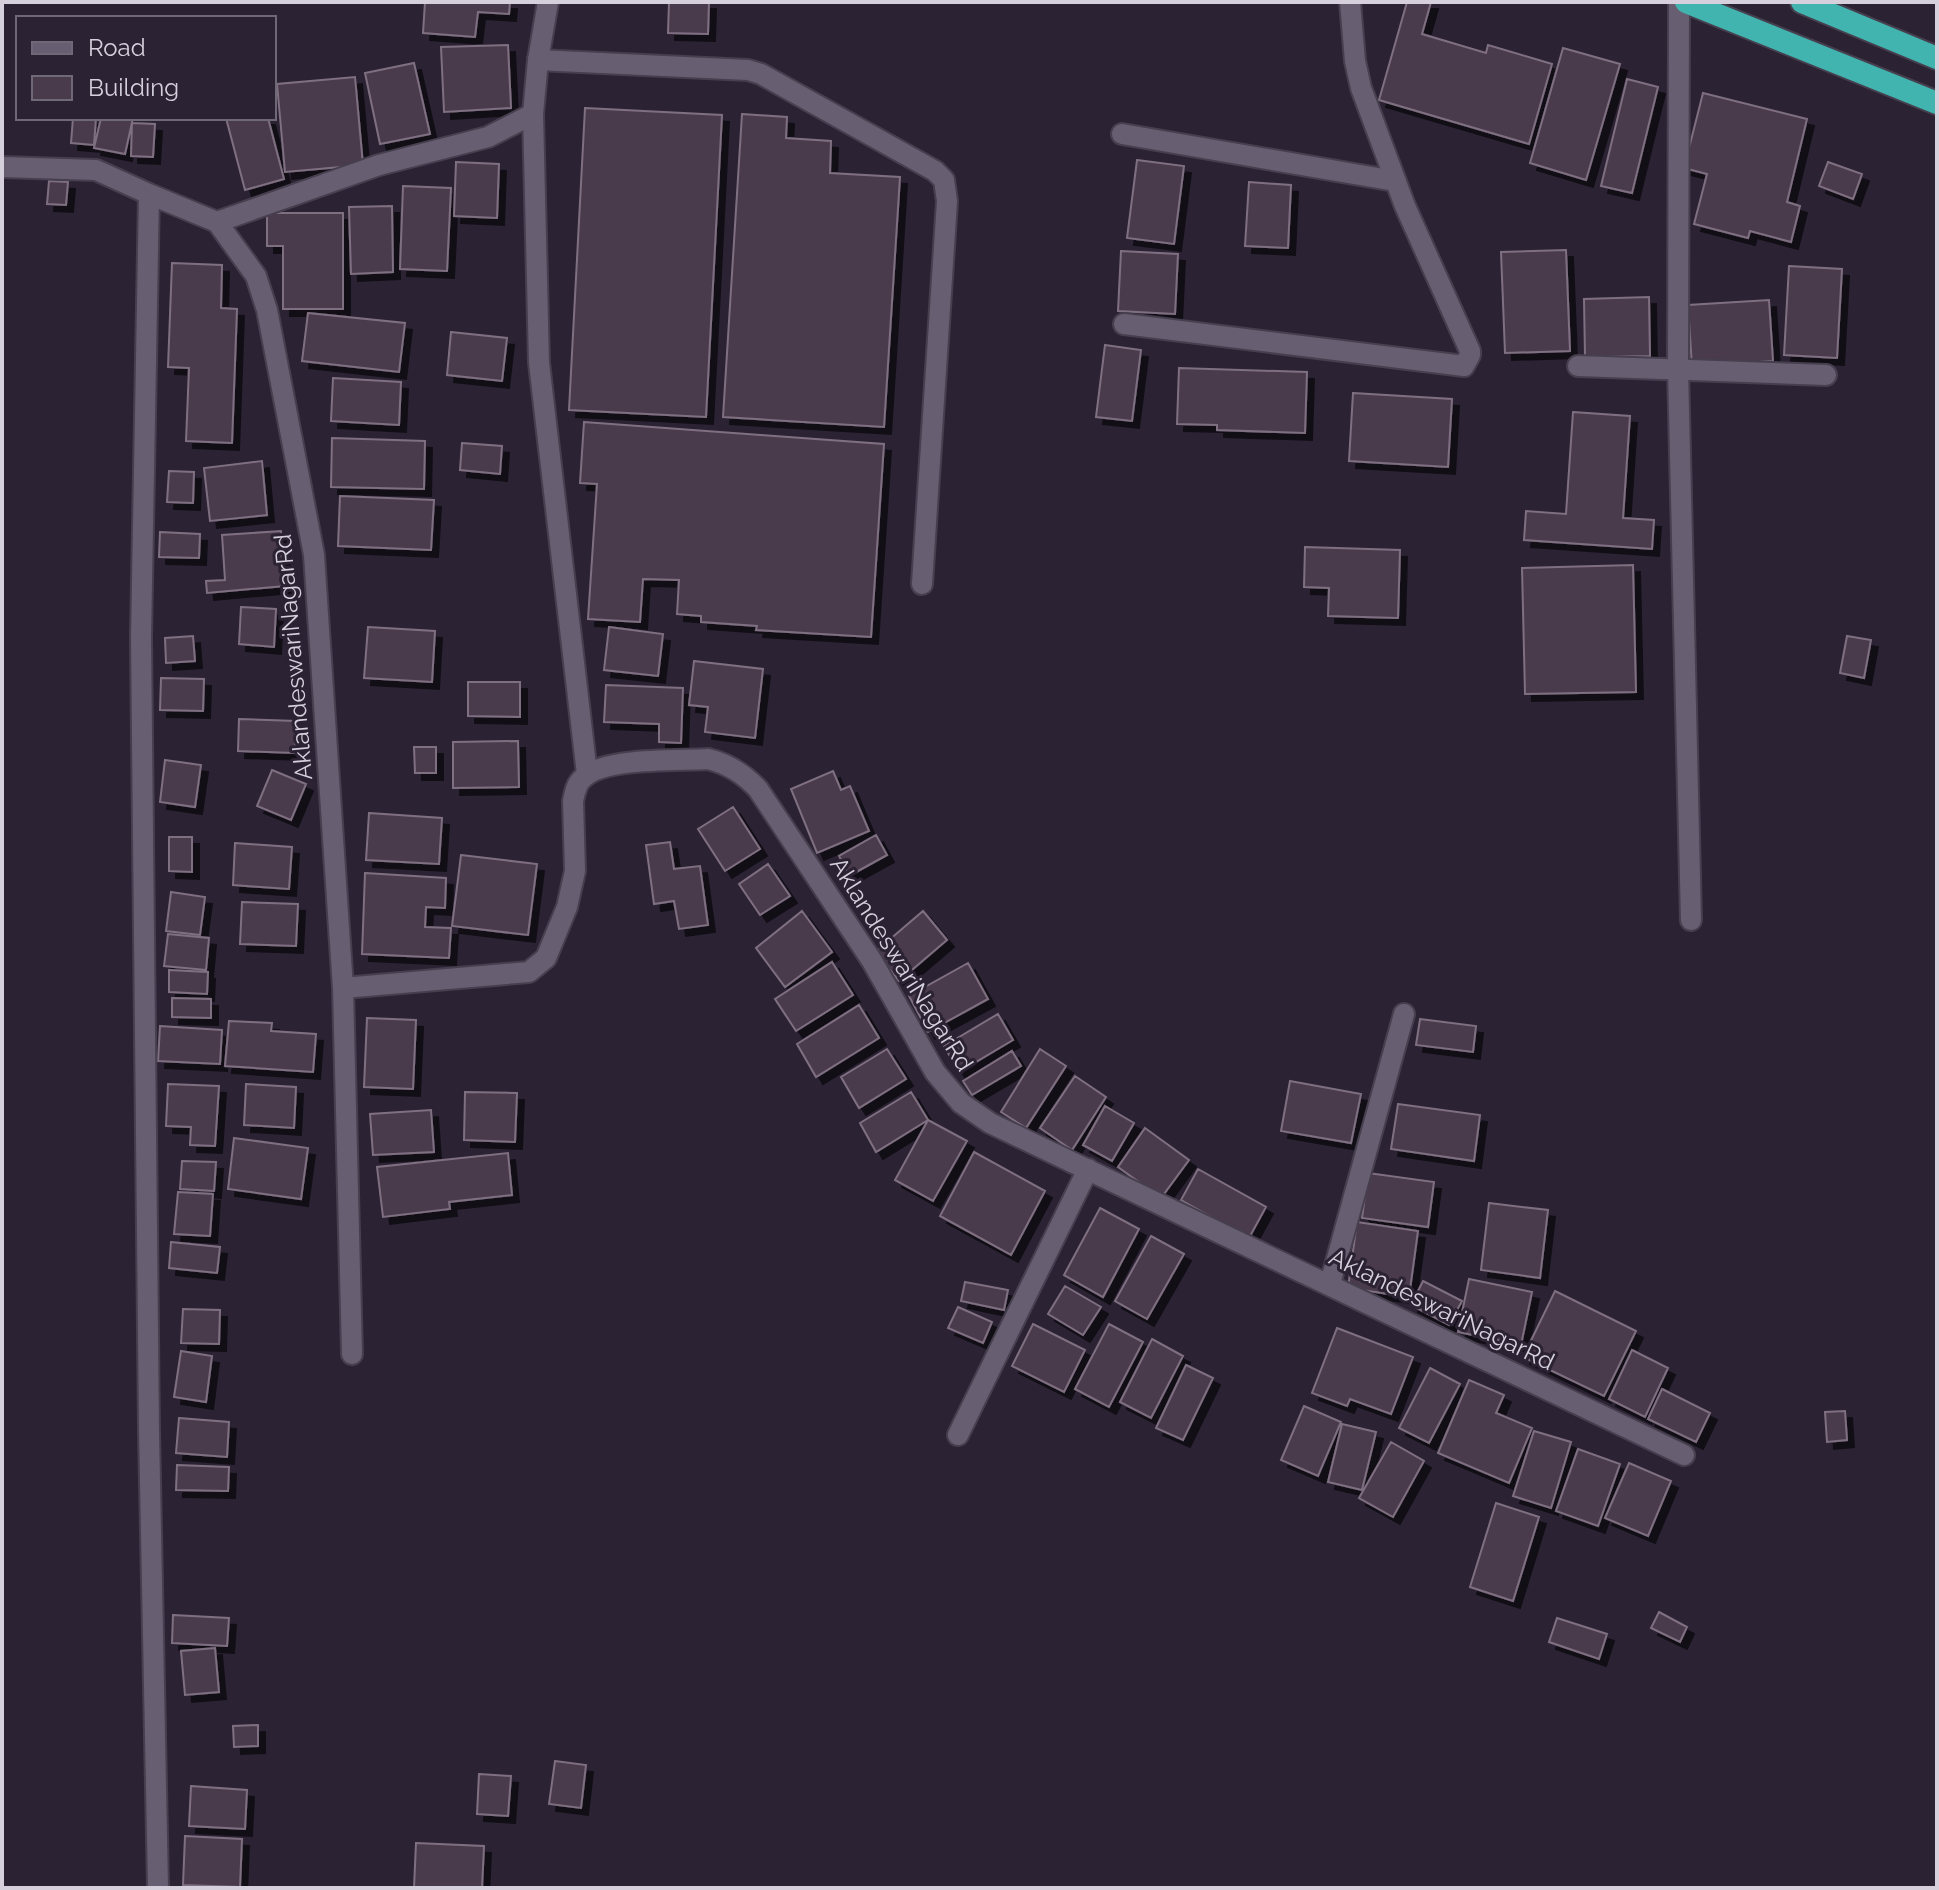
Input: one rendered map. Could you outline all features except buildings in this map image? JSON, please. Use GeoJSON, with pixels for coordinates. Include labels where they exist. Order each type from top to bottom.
{"type":"FeatureCollection","features":[{"type":"Feature","properties":{"kind":"highway"},"geometry":{"type":"LineString","coordinates":[[1686,2],[1937,103]]}},
{"type":"Feature","properties":{"kind":"highway"},"geometry":{"type":"LineString","coordinates":[[1802,2],[1937,58]]}},
{"type":"Feature","properties":{"kind":"street"},"geometry":{"type":"LineString","coordinates":[[343,988],[529,972],[546,958],[567,907],[575,871],[573,801],[575,790],[587,774],[539,363],[533,114],[548,2]]}},
{"type":"Feature","properties":{"kind":"street"},"geometry":{"type":"LineString","coordinates":[[1124,324],[1464,366],[1470,351],[1411,221],[1361,88],[1355,61],[1350,2]]}},
{"type":"Feature","properties":{"kind":"street"},"geometry":{"type":"LineString","coordinates":[[1679,2],[1678,369],[1691,920]]}},
{"type":"Feature","properties":{"kind":"street"},"geometry":{"type":"LineString","coordinates":[[538,60],[748,70],[761,74],[935,171],[944,180],[947,201],[922,584]]}},
{"type":"Feature","properties":{"kind":"street"},"geometry":{"type":"LineString","coordinates":[[2,167],[96,170],[217,222],[379,165],[488,137],[533,114]]}},
{"type":"Feature","properties":{"kind":"street"},"geometry":{"type":"LineString","coordinates":[[1122,134],[1395,181]]}},
{"type":"Feature","properties":{"kind":"street"},"geometry":{"type":"LineString","coordinates":[[149,194],[141,637],[149,1431],[158,1888]]}},
{"type":"Feature","properties":{"kind":"street"},"geometry":{"type":"LineString","coordinates":[[149,225],[193,212]]}},
{"type":"Feature","properties":{"kind":"street","name":"AklandeswariNagarRd"},"geometry":{"type":"LineString","coordinates":[[217,222],[256,276],[267,310],[314,555],[343,988],[352,1354]]}},
{"type":"Feature","properties":{"kind":"street"},"geometry":{"type":"LineString","coordinates":[[1578,366],[1826,375]]}},
{"type":"Feature","properties":{"kind":"street","name":"AklandeswariNagarRd"},"geometry":{"type":"LineString","coordinates":[[587,774],[613,764],[708,759],[723,763],[748,779],[758,789],[872,961],[935,1072],[961,1103],[990,1123],[1684,1455]]}},
{"type":"Feature","properties":{"kind":"street"},"geometry":{"type":"LineString","coordinates":[[1330,1284],[1404,1014]]}},
{"type":"Feature","properties":{"kind":"street"},"geometry":{"type":"LineString","coordinates":[[958,1435],[1088,1169]]}}]}
